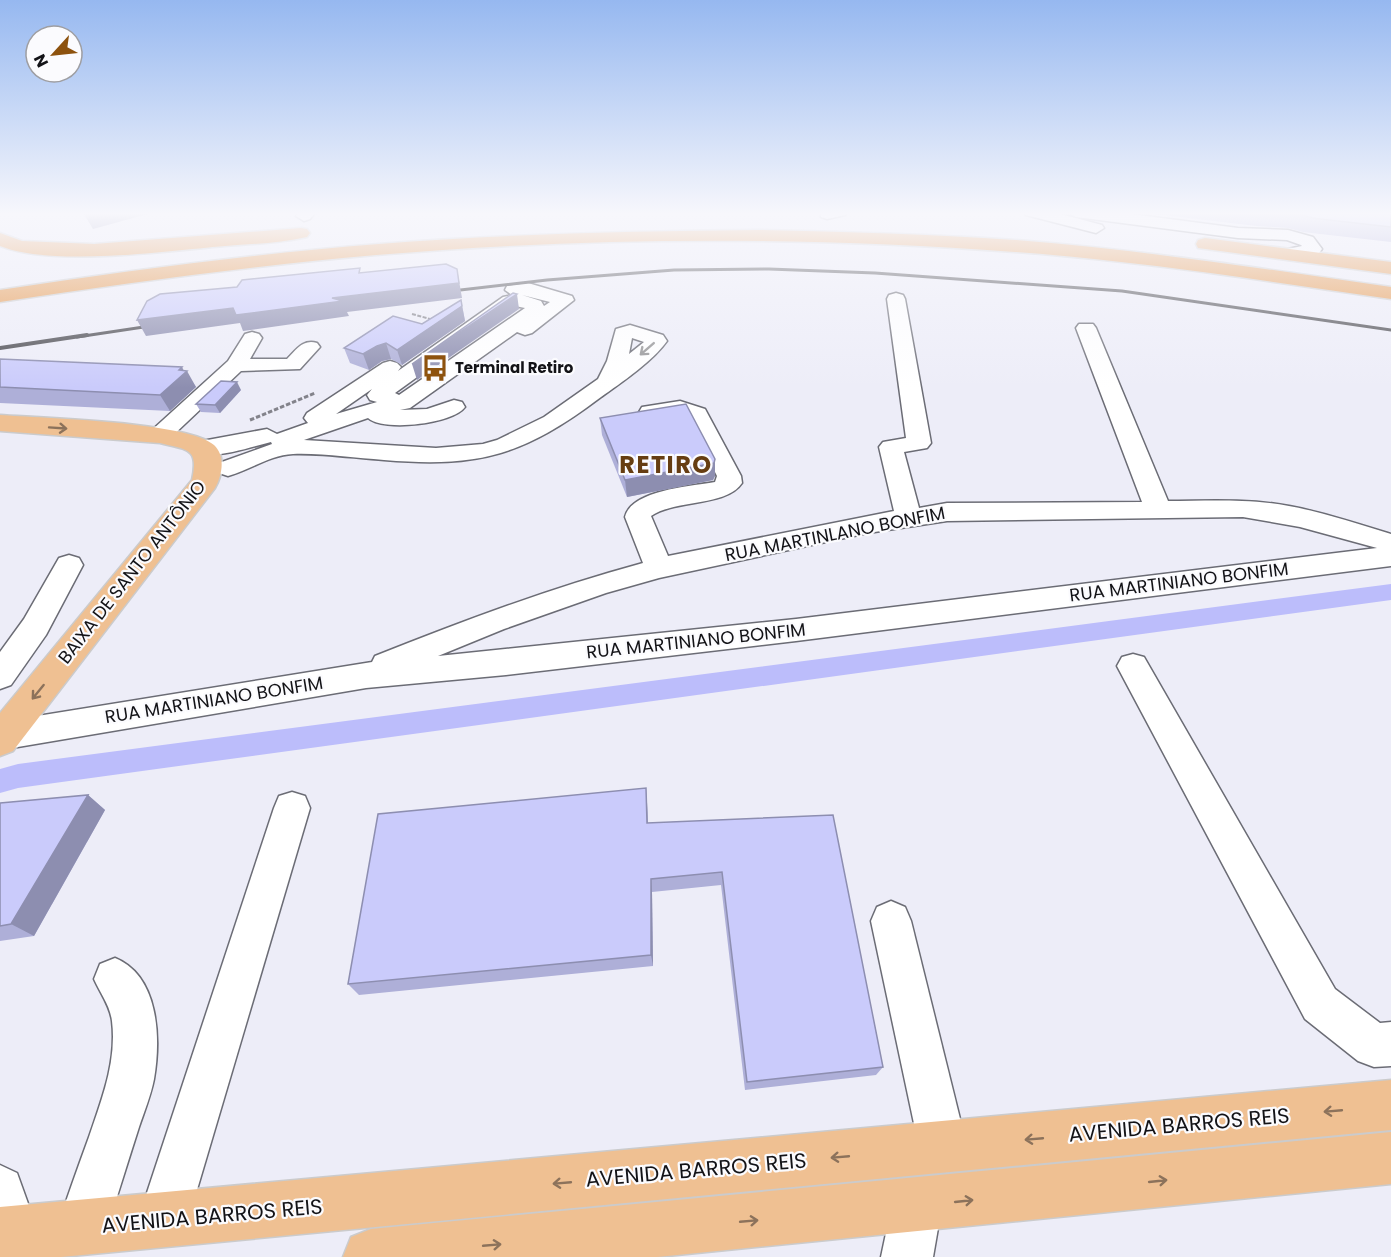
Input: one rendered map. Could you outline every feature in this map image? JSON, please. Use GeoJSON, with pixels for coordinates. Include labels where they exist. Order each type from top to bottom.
{"type":"FeatureCollection","features":[{"type":"Feature","properties":{"kind":"highway"},"geometry":{"type":"LineString","coordinates":[[0,284],[92,271]]}},
{"type":"Feature","properties":{"kind":"highway"},"geometry":{"type":"LineString","coordinates":[[0,296],[173,271]]}},
{"type":"Feature","properties":{"kind":"highway"},"geometry":{"type":"LineString","coordinates":[[0,314],[182,279],[239,271]]}},
{"type":"Feature","properties":{"kind":"highway"},"geometry":{"type":"LineString","coordinates":[[1230,271],[1391,293]]}},
{"type":"Feature","properties":{"kind":"highway"},"geometry":{"type":"LineString","coordinates":[[1319,271],[1391,281]]}},
{"type":"Feature","properties":{"kind":"main road"},"geometry":{"type":"LineString","coordinates":[[0,423],[160,435],[202,448]]}},
{"type":"Feature","properties":{"kind":"main road","name":"BAIXA DE SANTO ANTÔNIO"},"geometry":{"type":"LineString","coordinates":[[1,737],[217,475],[202,448]]}},
{"type":"Feature","properties":{"kind":"main road","name":"AVENIDA BARROS REIS"},"geometry":{"type":"LineString","coordinates":[[5,1220],[82,1228],[1391,1105]]}},
{"type":"Feature","properties":{"kind":"main road"},"geometry":{"type":"LineString","coordinates":[[371,1257],[699,1241],[917,1205],[1391,1158]]}},
{"type":"Feature","properties":{"kind":"street"},"geometry":{"type":"LineString","coordinates":[[202,448],[304,434],[354,415],[411,408],[565,300],[528,289],[506,291],[467,316]]}},
{"type":"Feature","properties":{"kind":"street"},"geometry":{"type":"LineString","coordinates":[[896,299],[919,443],[891,447],[908,518]]}},
{"type":"Feature","properties":{"kind":"street"},"geometry":{"type":"LineString","coordinates":[[217,475],[273,450],[378,395],[510,301],[519,300],[536,306],[535,311],[411,408]]}},
{"type":"Feature","properties":{"kind":"street"},"geometry":{"type":"LineString","coordinates":[[1086,328],[1158,509]]}},
{"type":"Feature","properties":{"kind":"street"},"geometry":{"type":"LineString","coordinates":[[304,434],[437,330]]}},
{"type":"Feature","properties":{"kind":"street"},"geometry":{"type":"LineString","coordinates":[[160,435],[236,365],[252,338]]}},
{"type":"Feature","properties":{"kind":"street"},"geometry":{"type":"LineString","coordinates":[[236,365],[293,365],[310,347]]}},
{"type":"Feature","properties":{"kind":"street"},"geometry":{"type":"LineString","coordinates":[[304,434],[435,454],[486,451],[532,433],[608,380]]}},
{"type":"Feature","properties":{"kind":"street"},"geometry":{"type":"LineString","coordinates":[[378,395],[411,408]]}},
{"type":"Feature","properties":{"kind":"street"},"geometry":{"type":"LineString","coordinates":[[629,416],[680,408],[697,414],[729,476],[729,483],[723,488],[654,502],[639,512],[638,517],[659,568]]}},
{"type":"Feature","properties":{"kind":"street","name":"RUA MARTINLANO BONFIM"},"geometry":{"type":"LineString","coordinates":[[366,675],[410,654],[492,621],[598,585],[659,568],[908,518],[978,510],[1244,508],[1285,513],[1323,522],[1391,543]]}},
{"type":"Feature","properties":{"kind":"street","name":"RUA MARTINIANO BONFIM"},"geometry":{"type":"LineString","coordinates":[[1,737],[366,675],[506,663],[808,629],[1391,556]]}},
{"type":"Feature","properties":{"kind":"street"},"geometry":{"type":"LineString","coordinates":[[0,676],[35,627],[69,565]]}},
{"type":"Feature","properties":{"kind":"street"},"geometry":{"type":"LineString","coordinates":[[1133,666],[1320,1004],[1374,1045],[1391,1044]]}},
{"type":"Feature","properties":{"kind":"street"},"geometry":{"type":"LineString","coordinates":[[164,1220],[292,808]]}},
{"type":"Feature","properties":{"kind":"street"},"geometry":{"type":"LineString","coordinates":[[891,921],[942,1147]]}},
{"type":"Feature","properties":{"kind":"street"},"geometry":{"type":"LineString","coordinates":[[82,1228],[132,1080],[135,1048],[134,1020],[127,994],[115,979]]}},
{"type":"Feature","properties":{"kind":"street"},"geometry":{"type":"LineString","coordinates":[[907,1257],[917,1205]]}},
{"type":"Feature","properties":{"kind":"path"},"geometry":{"type":"LineString","coordinates":[[412,314],[437,330]]}},
{"type":"Feature","properties":{"kind":"building"},"geometry":{"type":"Polygon","coordinates":[[[334,271],[359,271],[359,273],[382,271],[457,271],[459,283],[332,298],[343,301],[236,315],[233,308],[137,320],[147,301],[160,294],[237,287],[242,280],[334,271]]]}},
{"type":"Feature","properties":{"kind":"building"},"geometry":{"type":"Polygon","coordinates":[[[513,293],[517,294],[412,364],[513,293]]]}},
{"type":"Feature","properties":{"kind":"building"},"geometry":{"type":"Polygon","coordinates":[[[461,300],[462,306],[397,350],[386,343],[363,354],[344,348],[393,316],[422,324],[461,300]]]}},
{"type":"Feature","properties":{"kind":"building"},"geometry":{"type":"Polygon","coordinates":[[[0,359],[182,367],[179,370],[187,371],[160,395],[0,387],[0,359]]]}},
{"type":"Feature","properties":{"kind":"building"},"geometry":{"type":"Polygon","coordinates":[[[221,381],[237,382],[215,405],[196,404],[221,381]]]}},
{"type":"Feature","properties":{"kind":"building"},"geometry":{"type":"Polygon","coordinates":[[[686,404],[715,459],[714,463],[625,480],[600,418],[686,404]]]}},
{"type":"Feature","properties":{"kind":"building"},"geometry":{"type":"Polygon","coordinates":[[[646,788],[647,823],[833,815],[883,1067],[747,1082],[722,872],[651,879],[651,955],[348,984],[378,814],[646,788]]]}},
{"type":"Feature","properties":{"kind":"building"},"geometry":{"type":"Polygon","coordinates":[[[88,795],[11,924],[0,926],[0,803],[88,795]]]}},
{"type":"Feature","properties":{"kind":"waterway"},"geometry":{"type":"LineString","coordinates":[[0,781],[18,776],[1391,592]]}},
{"type":"Feature","properties":{"kind":"railway"},"geometry":{"type":"LineString","coordinates":[[443,292],[547,280],[666,271]]}},
{"type":"Feature","properties":{"kind":"railway"},"geometry":{"type":"LineString","coordinates":[[813,271],[1122,291],[1391,330]]}},
{"type":"Feature","properties":{"kind":"railway"},"geometry":{"type":"LineString","coordinates":[[77,337],[157,325]]}},
{"type":"Feature","properties":{"kind":"railway"},"geometry":{"type":"LineString","coordinates":[[0,348],[87,335]]}},
{"type":"Feature","properties":{"kind":"place","name":"Terminal Retiro"},"geometry":{"type":"Point","coordinates":[435,368]}},
{"type":"Feature","properties":{"kind":"district","name":"RETIRO"},"geometry":{"type":"Point","coordinates":[666,465]}}]}
